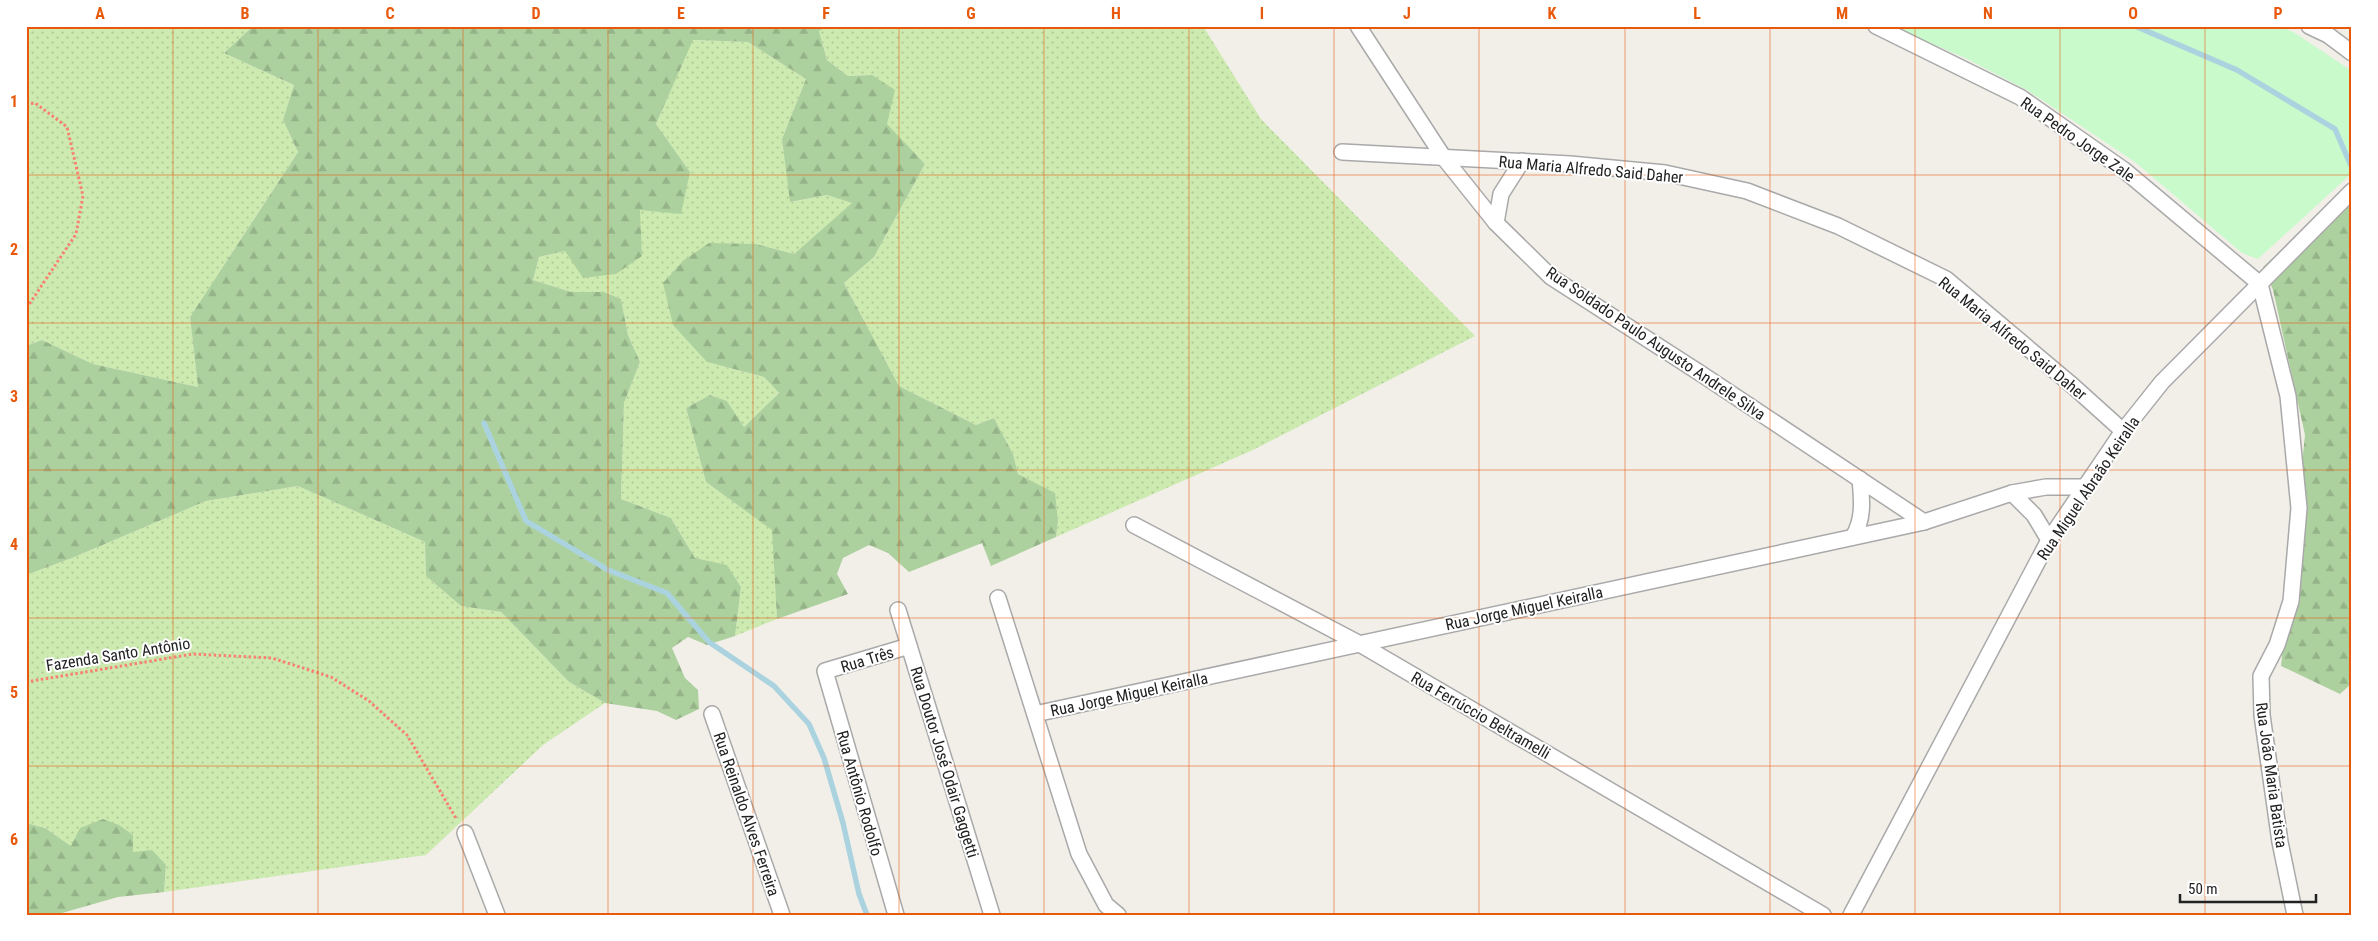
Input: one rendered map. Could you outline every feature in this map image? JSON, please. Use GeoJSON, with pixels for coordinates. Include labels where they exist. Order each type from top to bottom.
{"type":"FeatureCollection","features":[{"type":"Feature","properties":{"kind":"street","name":"Rua Soldado Paulo Augusto Andrele Silva"},"geometry":{"type":"LineString","coordinates":[[1358,26],[1444,158],[1496,223],[1551,277],[1924,522]]}},
{"type":"Feature","properties":{"kind":"street","name":"Rua Pedro Jorge Zale"},"geometry":{"type":"LineString","coordinates":[[1876,26],[2020,98],[2124,170],[2260,284]]}},
{"type":"Feature","properties":{"kind":"street"},"geometry":{"type":"LineString","coordinates":[[2309,26],[2328,35],[2352,53]]}},
{"type":"Feature","properties":{"kind":"street","name":"Rua Maria Alfredo Said Daher"},"geometry":{"type":"LineString","coordinates":[[1342,152],[1522,161],[1665,173],[1747,191],[1838,226],[1946,279],[2073,386],[2123,431]]}},
{"type":"Feature","properties":{"kind":"street"},"geometry":{"type":"LineString","coordinates":[[1496,223],[1501,194],[1522,161]]}},
{"type":"Feature","properties":{"kind":"street","name":"Rua Miguel Abraão Keiralla"},"geometry":{"type":"LineString","coordinates":[[1851,915],[2050,540],[2123,431],[2162,382],[2352,191]]}},
{"type":"Feature","properties":{"kind":"street","name":"Rua João Maria Batista"},"geometry":{"type":"LineString","coordinates":[[2260,284],[2288,396],[2299,508],[2291,600],[2277,645],[2261,676],[2262,715],[2280,842],[2295,915]]}},
{"type":"Feature","properties":{"kind":"street"},"geometry":{"type":"LineString","coordinates":[[1853,537],[1860,526],[1862,503],[1860,479]]}},
{"type":"Feature","properties":{"kind":"street","name":"Rua Jorge Miguel Keiralla"},"geometry":{"type":"LineString","coordinates":[[1035,714],[1924,522],[2012,493],[2046,487],[2087,487]]}},
{"type":"Feature","properties":{"kind":"street"},"geometry":{"type":"LineString","coordinates":[[2012,493],[2034,515],[2050,540]]}},
{"type":"Feature","properties":{"kind":"street","name":"Rua Ferrúccio Beltramelli"},"geometry":{"type":"LineString","coordinates":[[1134,525],[1358,643],[1823,915]]}},
{"type":"Feature","properties":{"kind":"street"},"geometry":{"type":"LineString","coordinates":[[998,598],[1079,854],[1106,905],[1118,915]]}},
{"type":"Feature","properties":{"kind":"street","name":"Rua Doutor José Odair Gaggetti"},"geometry":{"type":"LineString","coordinates":[[898,610],[992,915]]}},
{"type":"Feature","properties":{"kind":"street","name":"Rua Três"},"geometry":{"type":"LineString","coordinates":[[825,672],[909,646]]}},
{"type":"Feature","properties":{"kind":"street","name":"Rua Antônio Rodolfo"},"geometry":{"type":"LineString","coordinates":[[825,672],[896,915]]}},
{"type":"Feature","properties":{"kind":"street","name":"Rua Reinaldo Alves Ferreira"},"geometry":{"type":"LineString","coordinates":[[712,714],[782,915]]}},
{"type":"Feature","properties":{"kind":"street"},"geometry":{"type":"LineString","coordinates":[[465,833],[497,915]]}},
{"type":"Feature","properties":{"kind":"path"},"geometry":{"type":"LineString","coordinates":[[26,104],[35,103],[67,127],[83,196],[76,234],[26,309]]}},
{"type":"Feature","properties":{"kind":"path","name":"Fazenda Santo Antônio"},"geometry":{"type":"LineString","coordinates":[[26,682],[193,654],[272,658],[331,677],[369,701],[407,735],[465,833]]}},
{"type":"Feature","properties":{"kind":"green space"},"geometry":{"type":"Polygon","coordinates":[[[26,26],[253,26],[224,53],[294,85],[283,120],[298,152],[190,317],[198,387],[93,364],[42,340],[26,346],[26,26]]]}},
{"type":"Feature","properties":{"kind":"green space"},"geometry":{"type":"Polygon","coordinates":[[[253,26],[829,26],[819,31],[827,60],[848,76],[872,75],[895,90],[887,124],[925,164],[874,257],[844,283],[899,386],[976,425],[994,418],[1013,454],[1018,474],[1055,493],[1058,521],[1056,537],[991,566],[982,543],[909,572],[888,553],[869,545],[843,558],[837,574],[848,594],[777,619],[772,530],[706,482],[686,408],[710,395],[727,401],[744,427],[779,393],[764,377],[707,362],[673,325],[663,283],[684,260],[709,243],[756,244],[794,254],[852,203],[827,195],[790,202],[782,139],[806,79],[748,42],[693,40],[656,124],[690,172],[681,214],[640,210],[642,256],[616,274],[583,278],[565,251],[539,257],[533,280],[571,292],[604,292],[621,299],[628,335],[640,362],[624,403],[621,499],[671,518],[695,558],[727,565],[741,587],[735,636],[707,645],[688,637],[672,648],[685,678],[698,690],[699,709],[676,720],[657,711],[605,703],[569,682],[501,612],[461,606],[426,576],[425,542],[298,486],[206,501],[72,558],[26,575],[26,346],[42,340],[93,364],[198,387],[190,317],[298,152],[283,120],[294,85],[224,53],[253,26]]]}},
{"type":"Feature","properties":{"kind":"green space"},"geometry":{"type":"Polygon","coordinates":[[[829,26],[1203,26],[1261,119],[1475,336],[1255,449],[1056,537],[1058,521],[1054,493],[1018,474],[1013,454],[994,418],[976,425],[899,386],[844,283],[874,257],[925,164],[886,124],[872,75],[848,76],[827,60],[819,31],[829,26]]]}},
{"type":"Feature","properties":{"kind":"green space"},"geometry":{"type":"Polygon","coordinates":[[[1891,26],[2279,26],[2295,33],[2352,71],[2352,173],[2258,259],[2242,253],[2135,162],[2027,90],[1965,58],[1891,26]]]}},
{"type":"Feature","properties":{"kind":"green space"},"geometry":{"type":"Polygon","coordinates":[[[692,40],[748,42],[806,79],[782,139],[791,202],[827,195],[853,203],[794,254],[756,244],[707,362],[764,377],[779,393],[744,427],[727,401],[710,395],[686,408],[706,482],[773,530],[777,619],[735,636],[741,587],[727,566],[695,558],[671,518],[621,499],[624,403],[640,362],[628,335],[621,299],[604,292],[571,292],[533,280],[539,257],[565,251],[642,256],[639,210],[690,172],[656,124],[692,40]]]}},
{"type":"Feature","properties":{"kind":"green space"},"geometry":{"type":"Polygon","coordinates":[[[2352,184],[2352,683],[2340,694],[2281,666],[2305,435],[2273,290],[2263,267],[2352,184]]]}},
{"type":"Feature","properties":{"kind":"green space"},"geometry":{"type":"Polygon","coordinates":[[[298,486],[425,542],[426,576],[461,606],[501,612],[569,682],[605,703],[543,745],[426,855],[164,892],[166,865],[133,852],[71,846],[45,828],[30,824],[26,827],[26,575],[72,558],[206,501],[298,486]]]}},
{"type":"Feature","properties":{"kind":"green space"},"geometry":{"type":"Polygon","coordinates":[[[103,819],[119,825],[133,835],[133,852],[152,850],[166,865],[164,892],[118,897],[55,915],[26,915],[26,827],[30,824],[45,828],[71,846],[80,828],[103,819]]]}},
{"type":"Feature","properties":{"kind":"waterway"},"geometry":{"type":"LineString","coordinates":[[2135,26],[2237,70],[2335,129],[2352,168]]}},
{"type":"Feature","properties":{"kind":"waterway"},"geometry":{"type":"LineString","coordinates":[[484,423],[526,521],[608,570],[667,593],[709,642],[774,686],[809,724],[824,758],[843,823],[859,894],[867,915]]}}]}
